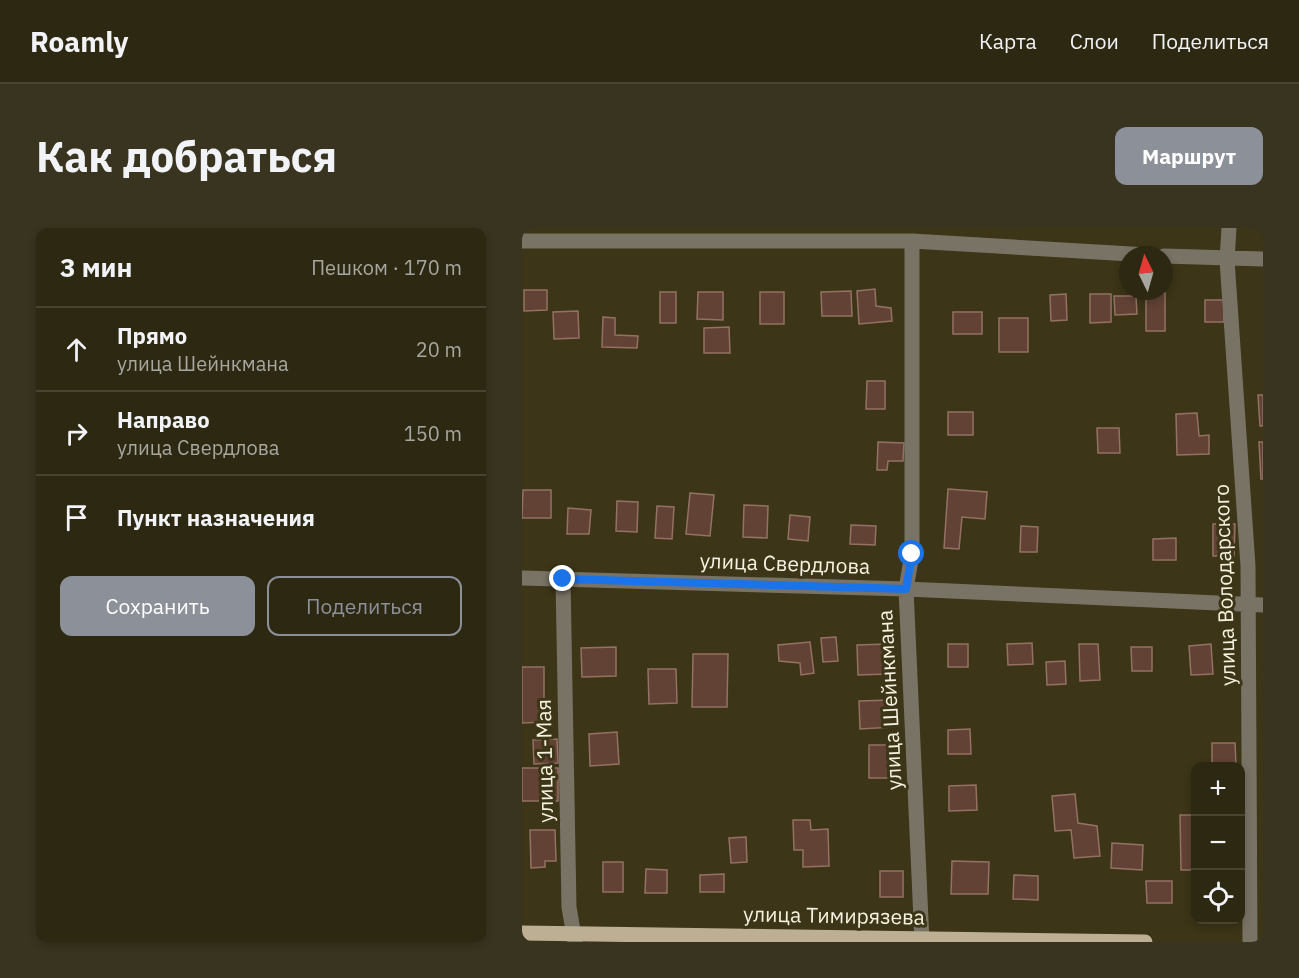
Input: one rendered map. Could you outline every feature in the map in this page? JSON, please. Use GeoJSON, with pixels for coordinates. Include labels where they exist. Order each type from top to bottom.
{"type":"FeatureCollection","features":[{"type":"Feature","properties":{"kind":"main road","name":"улица Тимирязева"},"geometry":{"type":"LineString","coordinates":[[522,933],[574,938],[1145,942]]}},
{"type":"Feature","properties":{"kind":"street","name":"улица Володарского"},"geometry":{"type":"LineString","coordinates":[[1229,228],[1227,260],[1256,605],[1250,942]]}},
{"type":"Feature","properties":{"kind":"street"},"geometry":{"type":"LineString","coordinates":[[522,241],[558,235],[912,241],[1119,253]]}},
{"type":"Feature","properties":{"kind":"street","name":"улица Шейнкмана"},"geometry":{"type":"LineString","coordinates":[[912,241],[912,554],[906,589],[921,940]]}},
{"type":"Feature","properties":{"kind":"street"},"geometry":{"type":"LineString","coordinates":[[1173,257],[1227,260],[1263,259]]}},
{"type":"Feature","properties":{"kind":"street","name":"улица Свердлова"},"geometry":{"type":"LineString","coordinates":[[522,578],[906,589],[1256,605]]}},
{"type":"Feature","properties":{"kind":"street","name":"улица 1-Мая"},"geometry":{"type":"LineString","coordinates":[[563,579],[569,907],[574,938]]}},
{"type":"Feature","properties":{"kind":"building"},"geometry":{"type":"Polygon","coordinates":[[[875,289],[876,306],[891,308],[892,321],[859,324],[857,291],[875,289]]]}},
{"type":"Feature","properties":{"kind":"building"},"geometry":{"type":"Polygon","coordinates":[[[524,290],[547,290],[547,310],[524,311],[524,290]]]}},
{"type":"Feature","properties":{"kind":"building"},"geometry":{"type":"Polygon","coordinates":[[[851,291],[852,316],[822,316],[821,292],[851,291]]]}},
{"type":"Feature","properties":{"kind":"building"},"geometry":{"type":"Polygon","coordinates":[[[660,292],[676,292],[676,323],[660,323],[660,292]]]}},
{"type":"Feature","properties":{"kind":"building"},"geometry":{"type":"Polygon","coordinates":[[[698,292],[723,292],[723,320],[697,319],[698,292]]]}},
{"type":"Feature","properties":{"kind":"building"},"geometry":{"type":"Polygon","coordinates":[[[760,292],[784,292],[784,324],[760,324],[760,292]]]}},
{"type":"Feature","properties":{"kind":"building"},"geometry":{"type":"Polygon","coordinates":[[[1066,294],[1067,320],[1051,321],[1050,295],[1066,294]]]}},
{"type":"Feature","properties":{"kind":"building"},"geometry":{"type":"Polygon","coordinates":[[[1090,294],[1111,294],[1111,322],[1090,323],[1090,294]]]}},
{"type":"Feature","properties":{"kind":"building"},"geometry":{"type":"Polygon","coordinates":[[[1114,296],[1119,296],[1119,300],[1136,300],[1137,314],[1115,315],[1114,296]]]}},
{"type":"Feature","properties":{"kind":"building"},"geometry":{"type":"Polygon","coordinates":[[[1146,300],[1165,300],[1165,331],[1146,331],[1146,300]]]}},
{"type":"Feature","properties":{"kind":"building"},"geometry":{"type":"Polygon","coordinates":[[[1205,300],[1224,300],[1224,322],[1205,322],[1205,300]]]}},
{"type":"Feature","properties":{"kind":"building"},"geometry":{"type":"Polygon","coordinates":[[[578,311],[579,338],[554,339],[553,312],[578,311]]]}},
{"type":"Feature","properties":{"kind":"building"},"geometry":{"type":"Polygon","coordinates":[[[953,312],[982,312],[982,334],[953,334],[953,312]]]}},
{"type":"Feature","properties":{"kind":"building"},"geometry":{"type":"Polygon","coordinates":[[[603,317],[615,318],[615,335],[638,336],[637,348],[602,347],[603,317]]]}},
{"type":"Feature","properties":{"kind":"building"},"geometry":{"type":"Polygon","coordinates":[[[999,318],[1028,318],[1028,352],[999,352],[999,318]]]}},
{"type":"Feature","properties":{"kind":"building"},"geometry":{"type":"Polygon","coordinates":[[[729,327],[730,353],[704,353],[704,328],[729,327]]]}},
{"type":"Feature","properties":{"kind":"building"},"geometry":{"type":"Polygon","coordinates":[[[867,381],[885,381],[885,409],[866,409],[867,381]]]}},
{"type":"Feature","properties":{"kind":"building"},"geometry":{"type":"Polygon","coordinates":[[[1258,395],[1263,395],[1263,426],[1260,426],[1258,395]]]}},
{"type":"Feature","properties":{"kind":"building"},"geometry":{"type":"Polygon","coordinates":[[[948,412],[973,412],[973,435],[948,435],[948,412]]]}},
{"type":"Feature","properties":{"kind":"building"},"geometry":{"type":"Polygon","coordinates":[[[1197,413],[1199,436],[1209,435],[1209,454],[1177,455],[1176,414],[1197,413]]]}},
{"type":"Feature","properties":{"kind":"building"},"geometry":{"type":"Polygon","coordinates":[[[1097,428],[1119,428],[1120,453],[1098,453],[1097,428]]]}},
{"type":"Feature","properties":{"kind":"building"},"geometry":{"type":"Polygon","coordinates":[[[878,442],[904,443],[903,461],[888,461],[887,470],[877,470],[878,442]]]}},
{"type":"Feature","properties":{"kind":"building"},"geometry":{"type":"Polygon","coordinates":[[[1259,442],[1263,442],[1263,479],[1261,479],[1259,442]]]}},
{"type":"Feature","properties":{"kind":"building"},"geometry":{"type":"Polygon","coordinates":[[[948,489],[987,492],[985,519],[962,517],[959,549],[944,548],[948,489]]]}},
{"type":"Feature","properties":{"kind":"building"},"geometry":{"type":"Polygon","coordinates":[[[523,490],[551,490],[551,518],[522,518],[523,490]]]}},
{"type":"Feature","properties":{"kind":"building"},"geometry":{"type":"Polygon","coordinates":[[[690,493],[714,495],[710,536],[686,534],[690,493]]]}},
{"type":"Feature","properties":{"kind":"building"},"geometry":{"type":"Polygon","coordinates":[[[617,501],[638,502],[637,532],[616,531],[617,501]]]}},
{"type":"Feature","properties":{"kind":"building"},"geometry":{"type":"Polygon","coordinates":[[[744,505],[768,506],[767,538],[743,537],[744,505]]]}},
{"type":"Feature","properties":{"kind":"building"},"geometry":{"type":"Polygon","coordinates":[[[657,506],[674,507],[672,539],[655,538],[657,506]]]}},
{"type":"Feature","properties":{"kind":"building"},"geometry":{"type":"Polygon","coordinates":[[[568,508],[591,510],[589,534],[567,534],[568,508]]]}},
{"type":"Feature","properties":{"kind":"building"},"geometry":{"type":"Polygon","coordinates":[[[790,515],[810,517],[808,541],[788,539],[790,515]]]}},
{"type":"Feature","properties":{"kind":"building"},"geometry":{"type":"Polygon","coordinates":[[[1213,524],[1235,524],[1234,556],[1213,556],[1213,524]]]}},
{"type":"Feature","properties":{"kind":"building"},"geometry":{"type":"Polygon","coordinates":[[[851,525],[876,526],[875,545],[850,544],[851,525]]]}},
{"type":"Feature","properties":{"kind":"building"},"geometry":{"type":"Polygon","coordinates":[[[1021,526],[1038,527],[1037,552],[1020,552],[1021,526]]]}},
{"type":"Feature","properties":{"kind":"building"},"geometry":{"type":"Polygon","coordinates":[[[1176,538],[1176,560],[1153,560],[1153,539],[1176,538]]]}},
{"type":"Feature","properties":{"kind":"building"},"geometry":{"type":"Polygon","coordinates":[[[836,637],[838,661],[823,662],[821,638],[836,637]]]}},
{"type":"Feature","properties":{"kind":"building"},"geometry":{"type":"Polygon","coordinates":[[[810,642],[814,673],[801,675],[800,663],[779,661],[778,645],[810,642]]]}},
{"type":"Feature","properties":{"kind":"building"},"geometry":{"type":"Polygon","coordinates":[[[1032,643],[1033,664],[1008,665],[1007,644],[1032,643]]]}},
{"type":"Feature","properties":{"kind":"building"},"geometry":{"type":"Polygon","coordinates":[[[887,644],[888,674],[858,675],[857,645],[887,644]]]}},
{"type":"Feature","properties":{"kind":"building"},"geometry":{"type":"Polygon","coordinates":[[[948,644],[968,644],[968,667],[948,667],[948,644]]]}},
{"type":"Feature","properties":{"kind":"building"},"geometry":{"type":"Polygon","coordinates":[[[1079,644],[1098,644],[1100,680],[1080,681],[1079,644]]]}},
{"type":"Feature","properties":{"kind":"building"},"geometry":{"type":"Polygon","coordinates":[[[1211,644],[1213,674],[1191,675],[1189,646],[1211,644]]]}},
{"type":"Feature","properties":{"kind":"building"},"geometry":{"type":"Polygon","coordinates":[[[616,647],[616,676],[582,677],[581,648],[616,647]]]}},
{"type":"Feature","properties":{"kind":"building"},"geometry":{"type":"Polygon","coordinates":[[[1131,647],[1152,647],[1152,671],[1132,671],[1131,647]]]}},
{"type":"Feature","properties":{"kind":"building"},"geometry":{"type":"Polygon","coordinates":[[[693,654],[728,654],[727,707],[692,707],[693,654]]]}},
{"type":"Feature","properties":{"kind":"building"},"geometry":{"type":"Polygon","coordinates":[[[1065,661],[1066,684],[1047,685],[1046,662],[1065,661]]]}},
{"type":"Feature","properties":{"kind":"building"},"geometry":{"type":"Polygon","coordinates":[[[522,667],[544,667],[544,722],[522,723],[522,667]]]}},
{"type":"Feature","properties":{"kind":"building"},"geometry":{"type":"Polygon","coordinates":[[[648,669],[676,669],[677,703],[649,704],[648,669]]]}},
{"type":"Feature","properties":{"kind":"building"},"geometry":{"type":"Polygon","coordinates":[[[891,700],[893,727],[860,729],[859,701],[891,700]]]}},
{"type":"Feature","properties":{"kind":"building"},"geometry":{"type":"Polygon","coordinates":[[[970,729],[971,754],[948,754],[948,730],[970,729]]]}},
{"type":"Feature","properties":{"kind":"building"},"geometry":{"type":"Polygon","coordinates":[[[617,732],[619,764],[590,766],[589,734],[617,732]]]}},
{"type":"Feature","properties":{"kind":"building"},"geometry":{"type":"Polygon","coordinates":[[[557,739],[558,763],[534,764],[533,740],[557,739]]]}},
{"type":"Feature","properties":{"kind":"building"},"geometry":{"type":"Polygon","coordinates":[[[1212,743],[1235,743],[1236,762],[1212,762],[1212,743]]]}},
{"type":"Feature","properties":{"kind":"building"},"geometry":{"type":"Polygon","coordinates":[[[869,745],[896,745],[896,778],[869,778],[869,745]]]}},
{"type":"Feature","properties":{"kind":"building"},"geometry":{"type":"Polygon","coordinates":[[[522,768],[558,768],[558,801],[522,801],[522,768]]]}},
{"type":"Feature","properties":{"kind":"building"},"geometry":{"type":"Polygon","coordinates":[[[976,785],[977,810],[949,811],[949,786],[976,785]]]}},
{"type":"Feature","properties":{"kind":"building"},"geometry":{"type":"Polygon","coordinates":[[[1075,794],[1078,823],[1097,826],[1100,856],[1074,858],[1071,830],[1055,831],[1052,796],[1075,794]]]}},
{"type":"Feature","properties":{"kind":"building"},"geometry":{"type":"Polygon","coordinates":[[[1180,815],[1191,815],[1191,870],[1181,870],[1180,815]]]}},
{"type":"Feature","properties":{"kind":"building"},"geometry":{"type":"Polygon","coordinates":[[[793,820],[810,820],[811,830],[828,829],[829,866],[803,867],[803,850],[794,850],[793,820]]]}},
{"type":"Feature","properties":{"kind":"building"},"geometry":{"type":"Polygon","coordinates":[[[530,830],[555,830],[556,861],[545,861],[545,867],[531,868],[530,830]]]}},
{"type":"Feature","properties":{"kind":"building"},"geometry":{"type":"Polygon","coordinates":[[[746,837],[747,862],[731,863],[729,838],[746,837]]]}},
{"type":"Feature","properties":{"kind":"building"},"geometry":{"type":"Polygon","coordinates":[[[1112,843],[1143,845],[1142,870],[1111,868],[1112,843]]]}},
{"type":"Feature","properties":{"kind":"building"},"geometry":{"type":"Polygon","coordinates":[[[952,861],[989,862],[988,894],[951,894],[952,861]]]}},
{"type":"Feature","properties":{"kind":"building"},"geometry":{"type":"Polygon","coordinates":[[[603,862],[623,862],[623,892],[603,892],[603,862]]]}},
{"type":"Feature","properties":{"kind":"building"},"geometry":{"type":"Polygon","coordinates":[[[646,869],[667,870],[667,893],[645,893],[646,869]]]}},
{"type":"Feature","properties":{"kind":"building"},"geometry":{"type":"Polygon","coordinates":[[[880,871],[903,871],[903,897],[880,897],[880,871]]]}},
{"type":"Feature","properties":{"kind":"building"},"geometry":{"type":"Polygon","coordinates":[[[724,874],[724,892],[700,892],[700,875],[724,874]]]}},
{"type":"Feature","properties":{"kind":"building"},"geometry":{"type":"Polygon","coordinates":[[[1014,875],[1038,876],[1038,900],[1013,899],[1014,875]]]}},
{"type":"Feature","properties":{"kind":"building"},"geometry":{"type":"Polygon","coordinates":[[[1146,881],[1172,881],[1172,903],[1147,903],[1146,881]]]}},
{"type":"Feature","properties":{"kind":"route"},"geometry":{"type":"LineString","coordinates":[[563,579],[906,589],[912,554]]}}]}
